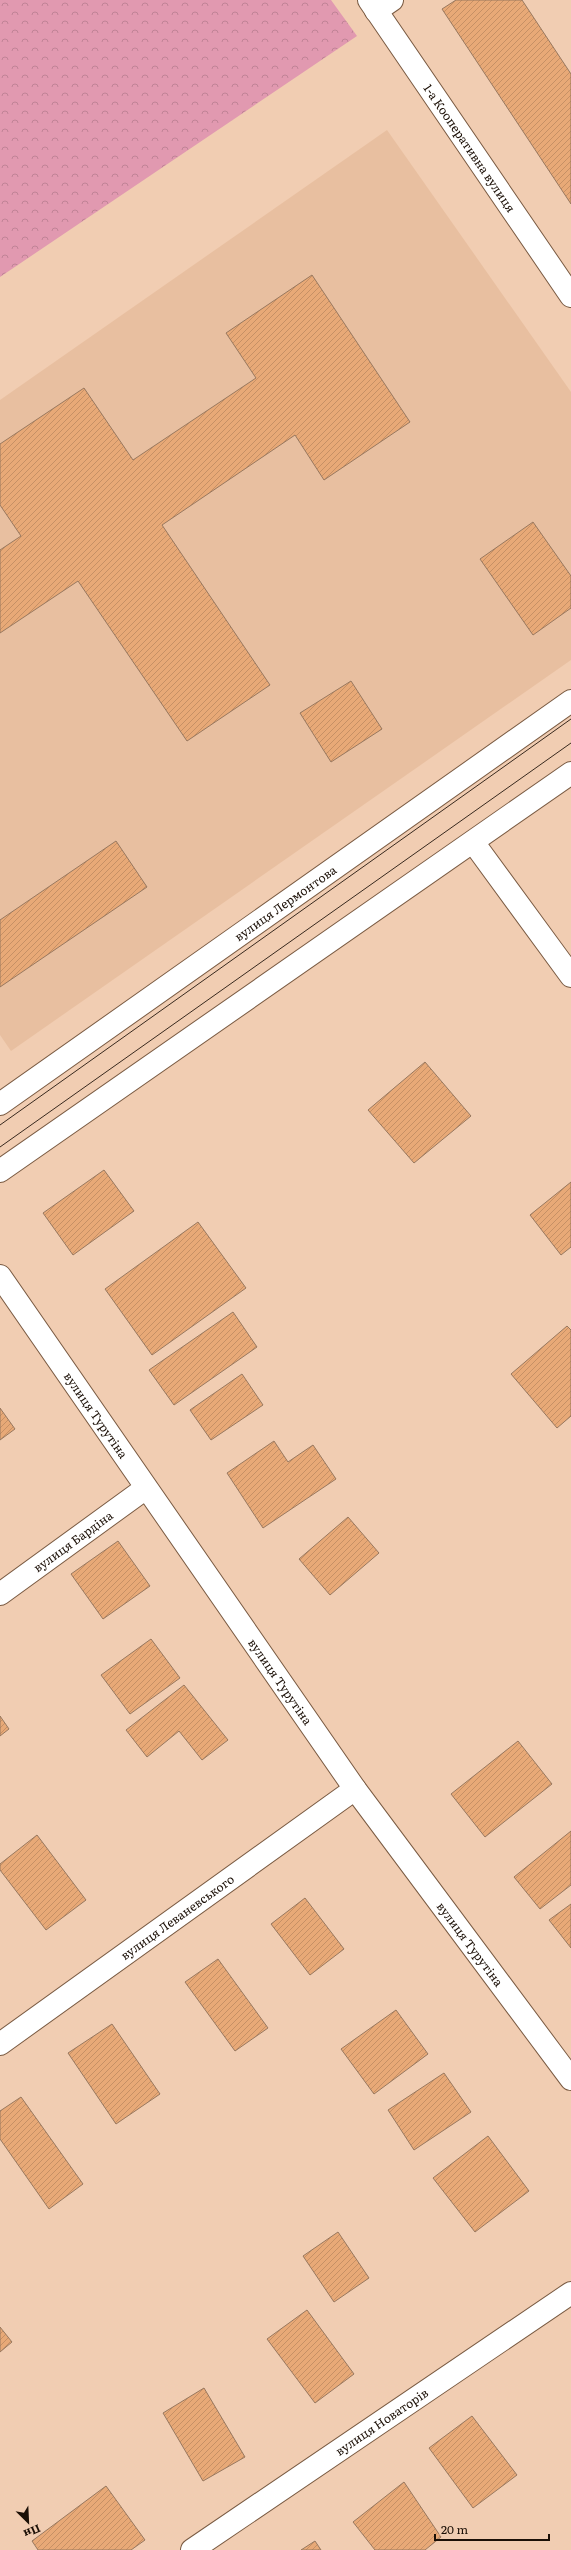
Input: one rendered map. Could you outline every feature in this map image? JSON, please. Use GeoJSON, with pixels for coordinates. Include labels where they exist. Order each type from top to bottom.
{"type":"FeatureCollection","features":[{"type":"Feature","properties":{"kind":"street","name":"1-а Кооперативна вулиця"},"geometry":{"type":"LineString","coordinates":[[379,4],[571,296]]}},
{"type":"Feature","properties":{"kind":"street","name":"вулиця Лермонтова"},"geometry":{"type":"LineString","coordinates":[[0,1104],[571,701]]}},
{"type":"Feature","properties":{"kind":"street"},"geometry":{"type":"LineString","coordinates":[[0,1171],[571,773]]}},
{"type":"Feature","properties":{"kind":"street"},"geometry":{"type":"LineString","coordinates":[[473,842],[571,976]]}},
{"type":"Feature","properties":{"kind":"street","name":"вулиця Турутіна"},"geometry":{"type":"LineString","coordinates":[[0,1276],[355,1789],[571,2079]]}},
{"type":"Feature","properties":{"kind":"street","name":"вулиця Бардіна"},"geometry":{"type":"LineString","coordinates":[[0,1594],[146,1488]]}},
{"type":"Feature","properties":{"kind":"street","name":"вулиця Леваневського"},"geometry":{"type":"LineString","coordinates":[[0,2044],[355,1789]]}},
{"type":"Feature","properties":{"kind":"street","name":"вулиця Новаторів"},"geometry":{"type":"LineString","coordinates":[[192,2550],[571,2293]]}},
{"type":"Feature","properties":{"kind":"shaded area"},"geometry":{"type":"Polygon","coordinates":[[[387,130],[571,392],[571,660],[11,1051],[0,1035],[0,400],[387,130]]]}},
{"type":"Feature","properties":{"kind":"green space"},"geometry":{"type":"Polygon","coordinates":[[[0,0],[331,0],[357,36],[0,277],[0,0]]]}},
{"type":"Feature","properties":{"kind":"building"},"geometry":{"type":"Polygon","coordinates":[[[456,0],[522,0],[571,74],[571,204],[442,9],[456,0]]]}},
{"type":"Feature","properties":{"kind":"building"},"geometry":{"type":"Polygon","coordinates":[[[312,275],[410,422],[324,480],[295,435],[162,525],[270,685],[187,741],[78,581],[0,633],[0,550],[21,536],[0,505],[0,444],[84,388],[133,460],[256,378],[226,333],[312,275]]]}},
{"type":"Feature","properties":{"kind":"building"},"geometry":{"type":"Polygon","coordinates":[[[533,522],[571,576],[571,608],[533,635],[480,559],[533,522]]]}},
{"type":"Feature","properties":{"kind":"building"},"geometry":{"type":"Polygon","coordinates":[[[351,681],[382,729],[331,762],[300,713],[351,681]]]}},
{"type":"Feature","properties":{"kind":"building"},"geometry":{"type":"Polygon","coordinates":[[[116,841],[147,887],[0,987],[0,920],[116,841]]]}},
{"type":"Feature","properties":{"kind":"building"},"geometry":{"type":"Polygon","coordinates":[[[425,1062],[471,1116],[414,1163],[368,1110],[425,1062]]]}},
{"type":"Feature","properties":{"kind":"building"},"geometry":{"type":"Polygon","coordinates":[[[104,1170],[134,1211],[73,1255],[43,1213],[104,1170]]]}},
{"type":"Feature","properties":{"kind":"building"},"geometry":{"type":"Polygon","coordinates":[[[571,1182],[571,1247],[561,1255],[530,1215],[571,1182]]]}},
{"type":"Feature","properties":{"kind":"building"},"geometry":{"type":"Polygon","coordinates":[[[198,1222],[246,1288],[152,1355],[105,1289],[198,1222]]]}},
{"type":"Feature","properties":{"kind":"building"},"geometry":{"type":"Polygon","coordinates":[[[233,1312],[257,1347],[174,1405],[149,1370],[233,1312]]]}},
{"type":"Feature","properties":{"kind":"building"},"geometry":{"type":"Polygon","coordinates":[[[567,1326],[571,1330],[571,1416],[557,1428],[511,1374],[567,1326]]]}},
{"type":"Feature","properties":{"kind":"building"},"geometry":{"type":"Polygon","coordinates":[[[242,1374],[263,1405],[211,1440],[190,1410],[242,1374]]]}},
{"type":"Feature","properties":{"kind":"building"},"geometry":{"type":"Polygon","coordinates":[[[0,1408],[15,1429],[0,1440],[0,1408]]]}},
{"type":"Feature","properties":{"kind":"building"},"geometry":{"type":"Polygon","coordinates":[[[274,1441],[288,1462],[313,1445],[336,1479],[263,1528],[227,1473],[274,1441]]]}},
{"type":"Feature","properties":{"kind":"building"},"geometry":{"type":"Polygon","coordinates":[[[348,1517],[379,1553],[330,1595],[299,1559],[348,1517]]]}},
{"type":"Feature","properties":{"kind":"building"},"geometry":{"type":"Polygon","coordinates":[[[118,1541],[150,1586],[103,1619],[71,1574],[118,1541]]]}},
{"type":"Feature","properties":{"kind":"building"},"geometry":{"type":"Polygon","coordinates":[[[151,1639],[180,1678],[130,1714],[101,1675],[151,1639]]]}},
{"type":"Feature","properties":{"kind":"building"},"geometry":{"type":"Polygon","coordinates":[[[184,1685],[228,1740],[202,1760],[179,1731],[147,1757],[126,1730],[184,1685]]]}},
{"type":"Feature","properties":{"kind":"building"},"geometry":{"type":"Polygon","coordinates":[[[0,1716],[9,1729],[0,1736],[0,1716]]]}},
{"type":"Feature","properties":{"kind":"building"},"geometry":{"type":"Polygon","coordinates":[[[518,1741],[552,1784],[485,1837],[451,1794],[518,1741]]]}},
{"type":"Feature","properties":{"kind":"building"},"geometry":{"type":"Polygon","coordinates":[[[571,1831],[571,1885],[540,1909],[514,1877],[571,1831]]]}},
{"type":"Feature","properties":{"kind":"building"},"geometry":{"type":"Polygon","coordinates":[[[37,1835],[86,1900],[46,1930],[0,1870],[0,1864],[37,1835]]]}},
{"type":"Feature","properties":{"kind":"building"},"geometry":{"type":"Polygon","coordinates":[[[305,1898],[344,1949],[310,1975],[271,1924],[305,1898]]]}},
{"type":"Feature","properties":{"kind":"building"},"geometry":{"type":"Polygon","coordinates":[[[571,1904],[571,1948],[549,1920],[571,1904]]]}},
{"type":"Feature","properties":{"kind":"building"},"geometry":{"type":"Polygon","coordinates":[[[218,1959],[268,2028],[235,2051],[185,1982],[218,1959]]]}},
{"type":"Feature","properties":{"kind":"building"},"geometry":{"type":"Polygon","coordinates":[[[396,2010],[428,2054],[374,2094],[341,2049],[396,2010]]]}},
{"type":"Feature","properties":{"kind":"building"},"geometry":{"type":"Polygon","coordinates":[[[112,2024],[160,2094],[116,2124],[68,2053],[112,2024]]]}},
{"type":"Feature","properties":{"kind":"building"},"geometry":{"type":"Polygon","coordinates":[[[444,2073],[471,2112],[414,2150],[388,2110],[444,2073]]]}},
{"type":"Feature","properties":{"kind":"building"},"geometry":{"type":"Polygon","coordinates":[[[21,2097],[83,2184],[49,2209],[0,2139],[0,2111],[21,2097]]]}},
{"type":"Feature","properties":{"kind":"building"},"geometry":{"type":"Polygon","coordinates":[[[488,2136],[529,2191],[475,2232],[433,2178],[488,2136]]]}},
{"type":"Feature","properties":{"kind":"building"},"geometry":{"type":"Polygon","coordinates":[[[338,2232],[369,2278],[334,2302],[303,2256],[338,2232]]]}},
{"type":"Feature","properties":{"kind":"building"},"geometry":{"type":"Polygon","coordinates":[[[307,2310],[354,2374],[315,2403],[267,2339],[307,2310]]]}},
{"type":"Feature","properties":{"kind":"building"},"geometry":{"type":"Polygon","coordinates":[[[0,2327],[12,2342],[0,2352],[0,2327]]]}},
{"type":"Feature","properties":{"kind":"building"},"geometry":{"type":"Polygon","coordinates":[[[204,2388],[245,2457],[203,2481],[163,2413],[204,2388]]]}},
{"type":"Feature","properties":{"kind":"building"},"geometry":{"type":"Polygon","coordinates":[[[472,2416],[517,2475],[473,2508],[429,2448],[472,2416]]]}},
{"type":"Feature","properties":{"kind":"building"},"geometry":{"type":"Polygon","coordinates":[[[404,2482],[441,2537],[425,2550],[375,2550],[353,2522],[404,2482]]]}},
{"type":"Feature","properties":{"kind":"building"},"geometry":{"type":"Polygon","coordinates":[[[106,2486],[145,2540],[131,2550],[38,2550],[32,2541],[106,2486]]]}},
{"type":"Feature","properties":{"kind":"building"},"geometry":{"type":"Polygon","coordinates":[[[315,2541],[321,2550],[301,2550],[315,2541]]]}},
{"type":"Feature","properties":{"kind":"tram line"},"geometry":{"type":"LineString","coordinates":[[0,1125],[571,719]]}},
{"type":"Feature","properties":{"kind":"tram line"},"geometry":{"type":"LineString","coordinates":[[0,1147],[571,743]]}}]}
